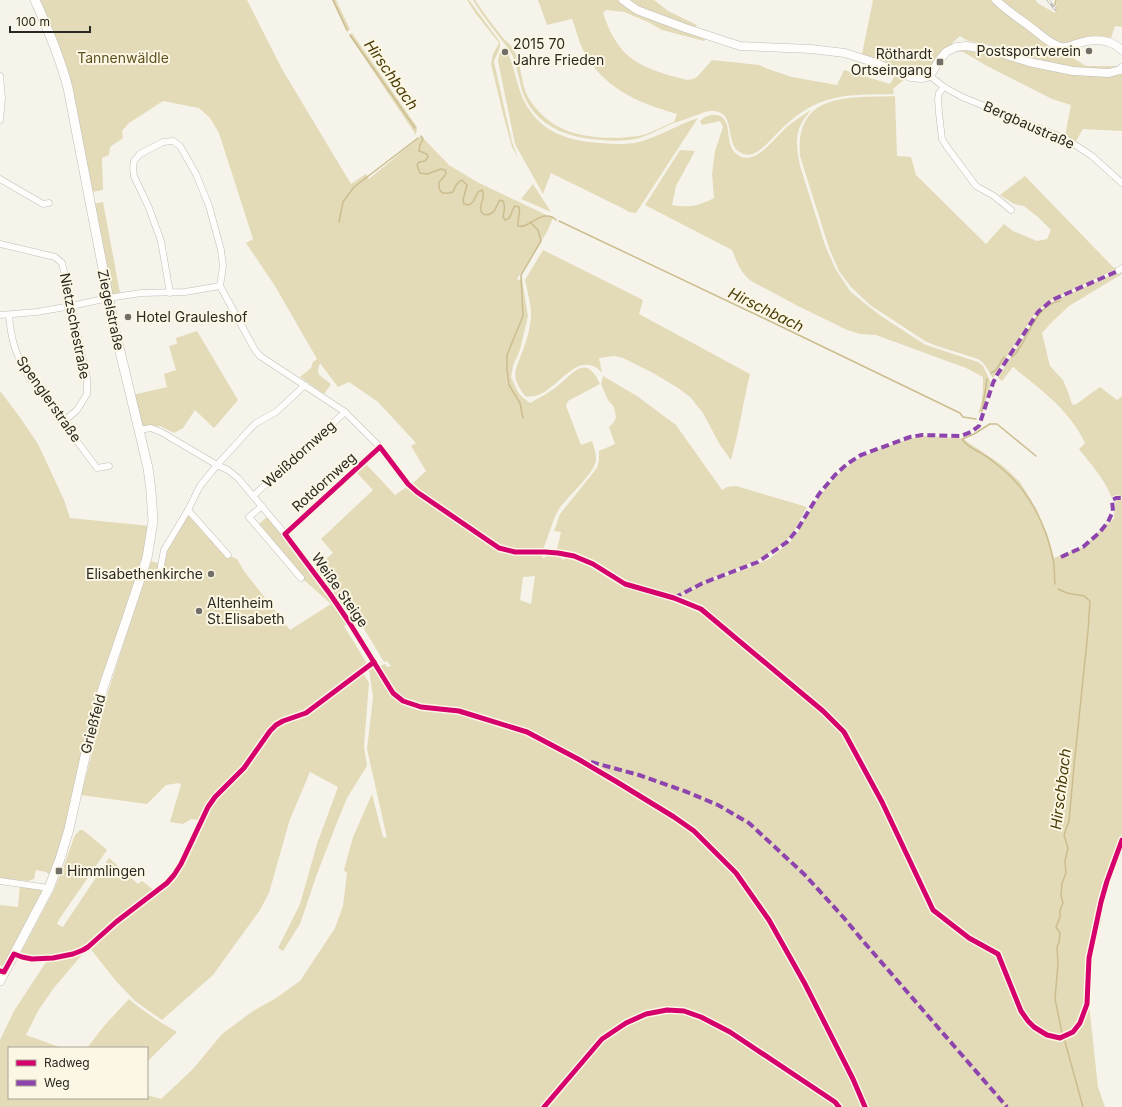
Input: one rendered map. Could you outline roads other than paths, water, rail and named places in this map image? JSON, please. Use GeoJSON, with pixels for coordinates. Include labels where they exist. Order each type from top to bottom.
{"type":"FeatureCollection","features":[{"type":"Feature","properties":{"kind":"main road","name":"Ziegelstraße"},"geometry":{"type":"LineString","coordinates":[[35,0],[63,67],[108,298],[148,468],[153,521],[147,558],[126,621]]}},
{"type":"Feature","properties":{"kind":"main road","name":"Grießfeld"},"geometry":{"type":"LineString","coordinates":[[1,975],[50,888],[69,829],[86,752],[103,688],[126,621]]}},
{"type":"Feature","properties":{"kind":"street"},"geometry":{"type":"LineString","coordinates":[[623,0],[637,10],[740,46],[811,49],[845,53],[911,77],[921,78],[930,76],[946,52],[956,47],[966,46],[991,50],[1029,62],[1073,71],[1109,73],[1115,72],[1122,68]]}},
{"type":"Feature","properties":{"kind":"street"},"geometry":{"type":"LineString","coordinates":[[996,0],[1004,8],[1045,38],[1063,48],[1096,40],[1107,42],[1119,47],[1122,50]]}},
{"type":"Feature","properties":{"kind":"street"},"geometry":{"type":"LineString","coordinates":[[0,76],[2,98],[0,118]]}},
{"type":"Feature","properties":{"kind":"street","name":"Bergbaustraße"},"geometry":{"type":"LineString","coordinates":[[930,76],[944,88],[962,97],[1066,139],[1092,156],[1122,183]]}},
{"type":"Feature","properties":{"kind":"street"},"geometry":{"type":"LineString","coordinates":[[944,88],[939,93],[938,99],[942,139],[976,186],[994,196],[1011,210]]}},
{"type":"Feature","properties":{"kind":"street"},"geometry":{"type":"LineString","coordinates":[[170,293],[161,241],[132,168],[134,161],[140,154],[163,142],[174,141],[180,146],[196,174],[209,206],[221,250],[223,266],[220,286],[255,350],[260,356],[345,412],[380,447],[408,484]]}},
{"type":"Feature","properties":{"kind":"street"},"geometry":{"type":"LineString","coordinates":[[0,179],[43,204],[49,203]]}},
{"type":"Feature","properties":{"kind":"street","name":"Nietzschestraße"},"geometry":{"type":"LineString","coordinates":[[0,244],[55,257],[62,263],[87,378],[87,394],[77,410],[63,422]]}},
{"type":"Feature","properties":{"kind":"street"},"geometry":{"type":"LineString","coordinates":[[0,316],[71,306],[141,293],[184,292],[220,286]]}},
{"type":"Feature","properties":{"kind":"street","name":"Spenglerstraße"},"geometry":{"type":"LineString","coordinates":[[9,315],[11,334],[19,358],[27,374],[97,468],[109,466]]}},
{"type":"Feature","properties":{"kind":"street"},"geometry":{"type":"LineString","coordinates":[[158,576],[164,550],[188,510],[200,486],[217,465],[256,423],[276,412],[305,385]]}},
{"type":"Feature","properties":{"kind":"street","name":"Weißdornweg"},"geometry":{"type":"LineString","coordinates":[[253,496],[345,412]]}},
{"type":"Feature","properties":{"kind":"street","name":"Weiße Steige"},"geometry":{"type":"LineString","coordinates":[[139,430],[151,428],[161,432],[228,470],[238,478],[285,534],[330,594],[350,622],[374,662]]}},
{"type":"Feature","properties":{"kind":"street","name":"Rotdornweg"},"geometry":{"type":"LineString","coordinates":[[285,534],[380,447]]}},
{"type":"Feature","properties":{"kind":"street","name":"Weiße Steige"},"geometry":{"type":"LineString","coordinates":[[262,506],[249,517],[301,578]]}},
{"type":"Feature","properties":{"kind":"street"},"geometry":{"type":"LineString","coordinates":[[188,510],[228,555]]}},
{"type":"Feature","properties":{"kind":"street"},"geometry":{"type":"LineString","coordinates":[[0,881],[50,888]]}},
{"type":"Feature","properties":{"kind":"waterway","name":"Hirschbach"},"geometry":{"type":"LineString","coordinates":[[333,0],[347,30]]}},
{"type":"Feature","properties":{"kind":"waterway"},"geometry":{"type":"LineString","coordinates":[[1055,5],[1056,0]]}},
{"type":"Feature","properties":{"kind":"waterway","name":"Hirschbach"},"geometry":{"type":"LineString","coordinates":[[350,35],[415,128]]}},
{"type":"Feature","properties":{"kind":"waterway","name":"Hirschbach"},"geometry":{"type":"LineString","coordinates":[[421,136],[423,139],[419,151],[427,154],[428,157],[425,161],[419,162],[417,165],[420,173],[427,174],[441,169],[445,170],[446,173],[439,182],[440,191],[444,193],[453,192],[456,184],[462,180],[467,185],[463,200],[464,204],[469,205],[473,202],[478,192],[482,190],[484,196],[480,208],[483,214],[487,215],[493,212],[500,200],[503,201],[503,217],[505,220],[509,218],[515,206],[519,207],[520,212],[518,226],[525,226],[543,216],[549,216],[556,220]]}},
{"type":"Feature","properties":{"kind":"waterway"},"geometry":{"type":"LineString","coordinates":[[339,222],[343,202],[354,187],[418,138]]}},
{"type":"Feature","properties":{"kind":"waterway","name":"Hirschbach"},"geometry":{"type":"LineString","coordinates":[[559,221],[960,413],[963,417],[976,419]]}},
{"type":"Feature","properties":{"kind":"waterway"},"geometry":{"type":"LineString","coordinates":[[523,418],[520,403],[509,385],[507,355],[523,316],[521,275],[541,241],[538,230],[530,222]]}},
{"type":"Feature","properties":{"kind":"waterway"},"geometry":{"type":"LineString","coordinates":[[1012,357],[1017,352],[1035,321],[1045,308],[1052,303],[1060,301]]}},
{"type":"Feature","properties":{"kind":"waterway"},"geometry":{"type":"LineString","coordinates":[[991,373],[996,370],[1004,357]]}},
{"type":"Feature","properties":{"kind":"waterway"},"geometry":{"type":"LineString","coordinates":[[982,411],[987,379]]}},
{"type":"Feature","properties":{"kind":"waterway","name":"Hirschbach"},"geometry":{"type":"LineString","coordinates":[[1036,456],[997,424],[990,424],[974,434],[962,439],[969,447],[995,462],[1011,477],[1028,497],[1041,521],[1050,546],[1054,562],[1055,584]]}},
{"type":"Feature","properties":{"kind":"waterway","name":"Hirschbach"},"geometry":{"type":"LineString","coordinates":[[1058,589],[1067,593],[1084,596],[1090,601],[1069,821],[1064,835],[1068,848],[1065,861],[1066,873],[1062,883],[1061,896],[1063,903],[1056,927],[1060,933],[1057,947],[1058,964],[1055,999],[1062,1033]]}},
{"type":"Feature","properties":{"kind":"waterway","name":"Hirschbach"},"geometry":{"type":"LineString","coordinates":[[1064,1038],[1083,1107]]}},
{"type":"Feature","properties":{"kind":"railway"},"geometry":{"type":"LineString","coordinates":[[1048,0],[1055,9]]}},
{"type":"Feature","properties":{"kind":"place","name":"Postsportverein"},"geometry":{"type":"Point","coordinates":[1089,51]}},
{"type":"Feature","properties":{"kind":"place","name":"2015 70 Jahre Frieden"},"geometry":{"type":"Point","coordinates":[505,52]}},
{"type":"Feature","properties":{"kind":"place","name":"Röthardt Ortseingang"},"geometry":{"type":"Point","coordinates":[940,62]}},
{"type":"Feature","properties":{"kind":"place","name":"Hotel Grauleshof"},"geometry":{"type":"Point","coordinates":[128,317]}},
{"type":"Feature","properties":{"kind":"place","name":"Elisabethenkirche"},"geometry":{"type":"Point","coordinates":[211,574]}},
{"type":"Feature","properties":{"kind":"place","name":"Altenheim St.Elisabeth"},"geometry":{"type":"Point","coordinates":[199,611]}},
{"type":"Feature","properties":{"kind":"place","name":"Himmlingen"},"geometry":{"type":"Point","coordinates":[59,871]}},
{"type":"Feature","properties":{"kind":"park label","name":"Tannenwäldle"},"geometry":{"type":"Point","coordinates":[123,58]}}]}
